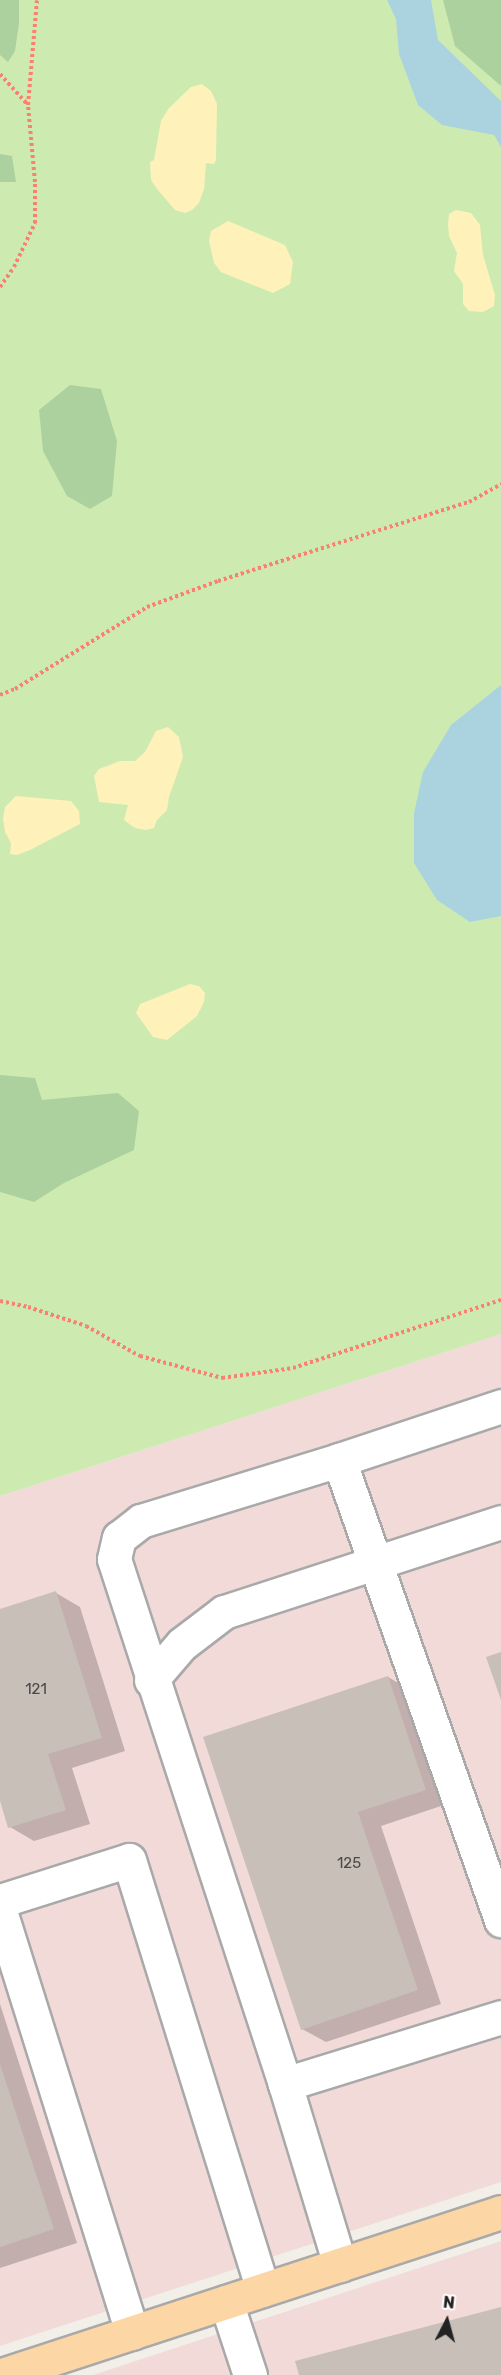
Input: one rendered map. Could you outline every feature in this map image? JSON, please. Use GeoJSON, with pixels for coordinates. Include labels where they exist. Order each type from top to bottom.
{"type":"FeatureCollection","features":[{"type":"Feature","properties":{"kind":"main road"},"geometry":{"type":"LineString","coordinates":[[11,2374],[501,2212]]}},
{"type":"Feature","properties":{"kind":"lane"},"geometry":{"type":"LineString","coordinates":[[340,2265],[285,2084],[151,1680],[114,1559],[119,1538],[141,1521],[339,1460],[501,1406]]}},
{"type":"Feature","properties":{"kind":"lane"},"geometry":{"type":"LineString","coordinates":[[339,1460],[373,1562],[501,1920]]}},
{"type":"Feature","properties":{"kind":"lane"},"geometry":{"type":"LineString","coordinates":[[151,1680],[182,1644],[224,1612],[501,1522]]}},
{"type":"Feature","properties":{"kind":"lane"},"geometry":{"type":"LineString","coordinates":[[0,1900],[129,1860],[263,2290]]}},
{"type":"Feature","properties":{"kind":"lane"},"geometry":{"type":"LineString","coordinates":[[0,1911],[132,2333]]}},
{"type":"Feature","properties":{"kind":"lane"},"geometry":{"type":"LineString","coordinates":[[285,2084],[501,2018]]}},
{"type":"Feature","properties":{"kind":"lane"},"geometry":{"type":"LineString","coordinates":[[226,2302],[250,2375]]}},
{"type":"Feature","properties":{"kind":"path"},"geometry":{"type":"LineString","coordinates":[[0,287],[14,267],[35,223],[35,182],[28,105],[37,0]]}},
{"type":"Feature","properties":{"kind":"path"},"geometry":{"type":"LineString","coordinates":[[0,74],[28,105]]}},
{"type":"Feature","properties":{"kind":"path"},"geometry":{"type":"LineString","coordinates":[[0,695],[147,607],[218,581],[469,502],[501,484]]}},
{"type":"Feature","properties":{"kind":"path"},"geometry":{"type":"LineString","coordinates":[[0,1301],[28,1307],[86,1326],[140,1356],[222,1378],[294,1368],[501,1300]]}},
{"type":"Feature","properties":{"kind":"shaded area"},"geometry":{"type":"Polygon","coordinates":[[[501,1334],[501,2182],[0,2346],[0,1496],[501,1334]]]}},
{"type":"Feature","properties":{"kind":"shaded area"},"geometry":{"type":"Polygon","coordinates":[[[501,2241],[501,2375],[93,2375],[501,2241]]]}},
{"type":"Feature","properties":{"kind":"green space"},"geometry":{"type":"Polygon","coordinates":[[[0,0],[501,0],[501,1334],[0,1496],[0,0]]]}},
{"type":"Feature","properties":{"kind":"green space"},"geometry":{"type":"Polygon","coordinates":[[[0,0],[19,0],[15,51],[8,62],[0,55],[0,0]]]}},
{"type":"Feature","properties":{"kind":"green space"},"geometry":{"type":"Polygon","coordinates":[[[443,0],[501,0],[501,86],[455,46],[443,0]]]}},
{"type":"Feature","properties":{"kind":"green space"},"geometry":{"type":"Polygon","coordinates":[[[0,154],[12,156],[16,182],[0,182],[0,154]]]}},
{"type":"Feature","properties":{"kind":"green space"},"geometry":{"type":"Polygon","coordinates":[[[70,385],[101,389],[117,441],[112,496],[90,509],[67,496],[43,451],[39,410],[70,385]]]}},
{"type":"Feature","properties":{"kind":"green space"},"geometry":{"type":"Polygon","coordinates":[[[0,1075],[35,1078],[42,1100],[118,1093],[139,1111],[134,1150],[64,1183],[34,1202],[0,1192],[0,1075]]]}},
{"type":"Feature","properties":{"kind":"sand"},"geometry":{"type":"Polygon","coordinates":[[[202,84],[211,91],[217,104],[216,160],[214,164],[206,163],[204,189],[199,203],[185,213],[175,210],[157,189],[151,180],[150,162],[154,160],[161,121],[169,108],[191,87],[202,84]]]}},
{"type":"Feature","properties":{"kind":"sand"},"geometry":{"type":"Polygon","coordinates":[[[456,210],[471,213],[480,225],[483,255],[495,295],[494,306],[483,312],[469,311],[463,304],[463,284],[454,271],[457,253],[449,236],[448,224],[449,214],[456,210]]]}},
{"type":"Feature","properties":{"kind":"sand"},"geometry":{"type":"Polygon","coordinates":[[[228,221],[285,245],[293,262],[290,284],[273,293],[221,272],[214,263],[209,241],[211,231],[228,221]]]}},
{"type":"Feature","properties":{"kind":"sand"},"geometry":{"type":"Polygon","coordinates":[[[168,727],[179,737],[183,757],[169,797],[167,810],[157,820],[154,828],[146,830],[135,828],[124,820],[128,805],[99,802],[94,776],[99,769],[120,761],[135,761],[145,752],[156,731],[168,727]]]}},
{"type":"Feature","properties":{"kind":"sand"},"geometry":{"type":"Polygon","coordinates":[[[16,796],[71,801],[79,811],[80,824],[30,850],[17,855],[10,854],[11,843],[5,832],[3,819],[5,807],[16,796]]]}},
{"type":"Feature","properties":{"kind":"sand"},"geometry":{"type":"Polygon","coordinates":[[[190,984],[199,986],[205,993],[204,1002],[197,1016],[167,1040],[153,1037],[136,1013],[140,1004],[190,984]]]}},
{"type":"Feature","properties":{"kind":"water"},"geometry":{"type":"Polygon","coordinates":[[[387,0],[431,0],[438,40],[501,101],[501,147],[494,135],[442,125],[418,105],[399,54],[396,19],[387,0]]]}},
{"type":"Feature","properties":{"kind":"water"},"geometry":{"type":"Polygon","coordinates":[[[501,685],[501,916],[470,922],[437,900],[414,863],[414,813],[423,772],[451,725],[501,685]]]}},
{"type":"Feature","properties":{"kind":"building"},"geometry":{"type":"Polygon","coordinates":[[[56,1591],[102,1738],[48,1754],[66,1810],[8,1828],[0,1801],[0,1609],[56,1591]]]}},
{"type":"Feature","properties":{"kind":"building"},"geometry":{"type":"Polygon","coordinates":[[[501,1652],[501,1700],[486,1657],[501,1652]]]}},
{"type":"Feature","properties":{"kind":"building"},"geometry":{"type":"Polygon","coordinates":[[[388,1676],[426,1790],[358,1812],[418,1990],[301,2030],[203,1737],[388,1676]]]}},
{"type":"Feature","properties":{"kind":"building"},"geometry":{"type":"Polygon","coordinates":[[[0,2064],[54,2229],[0,2247],[0,2064]]]}},
{"type":"Feature","properties":{"kind":"building"},"geometry":{"type":"Polygon","coordinates":[[[501,2307],[501,2375],[299,2375],[295,2361],[501,2307]]]}}]}
